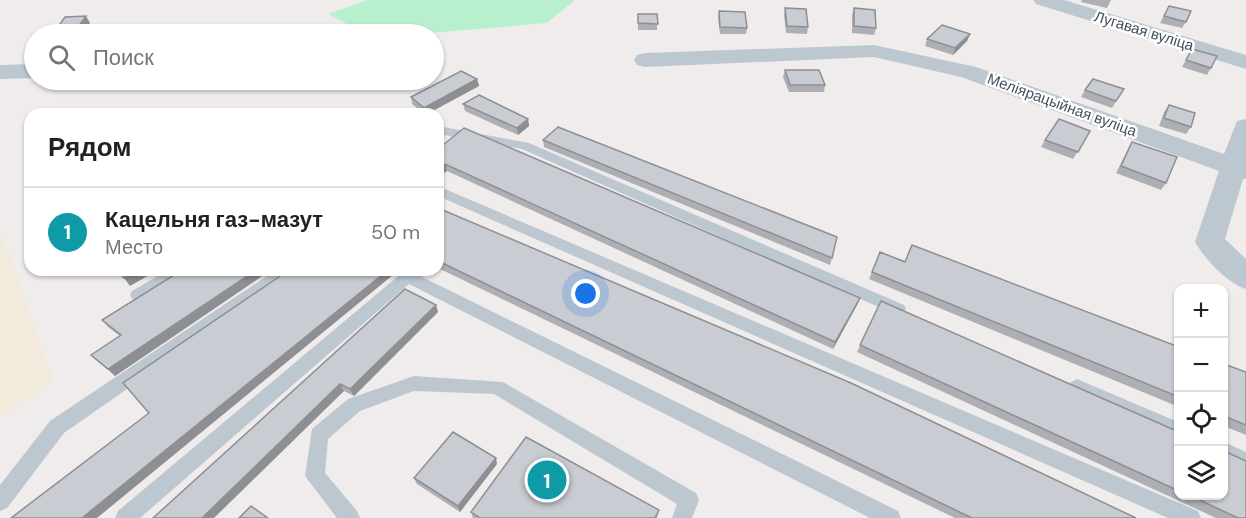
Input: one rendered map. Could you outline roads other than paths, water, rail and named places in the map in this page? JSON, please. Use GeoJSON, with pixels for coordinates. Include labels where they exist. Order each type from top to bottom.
{"type":"FeatureCollection","features":[{"type":"Feature","properties":{"kind":"street","name":"Лугавая вуліца"},"geometry":{"type":"LineString","coordinates":[[1042,0],[1246,62]]}},
{"type":"Feature","properties":{"kind":"street","name":"Меліярацыйная вуліца"},"geometry":{"type":"LineString","coordinates":[[645,60],[874,51],[968,72],[1240,168]]}},
{"type":"Feature","properties":{"kind":"street"},"geometry":{"type":"LineString","coordinates":[[0,72],[24,71]]}},
{"type":"Feature","properties":{"kind":"street"},"geometry":{"type":"LineString","coordinates":[[1246,126],[1240,168],[1210,242],[1246,277]]}},
{"type":"Feature","properties":{"kind":"lane"},"geometry":{"type":"LineString","coordinates":[[444,131],[525,146],[917,317]]}},
{"type":"Feature","properties":{"kind":"lane"},"geometry":{"type":"LineString","coordinates":[[444,194],[1191,518]]}},
{"type":"Feature","properties":{"kind":"lane"},"geometry":{"type":"LineString","coordinates":[[138,295],[170,276]]}},
{"type":"Feature","properties":{"kind":"lane"},"geometry":{"type":"LineString","coordinates":[[0,501],[57,427],[278,276]]}},
{"type":"Feature","properties":{"kind":"lane"},"geometry":{"type":"LineString","coordinates":[[125,518],[408,276],[891,518]]}},
{"type":"Feature","properties":{"kind":"lane"},"geometry":{"type":"LineString","coordinates":[[1059,379],[1174,429]]}},
{"type":"Feature","properties":{"kind":"lane"},"geometry":{"type":"LineString","coordinates":[[350,518],[315,476],[319,435],[354,405],[414,383],[497,387],[689,500],[682,518]]}},
{"type":"Feature","properties":{"kind":"lane"},"geometry":{"type":"LineString","coordinates":[[1228,453],[1246,461]]}},
{"type":"Feature","properties":{"kind":"place","name":"Кацельня газ-мазут"},"geometry":{"type":"Point","coordinates":[547,480]}}]}
